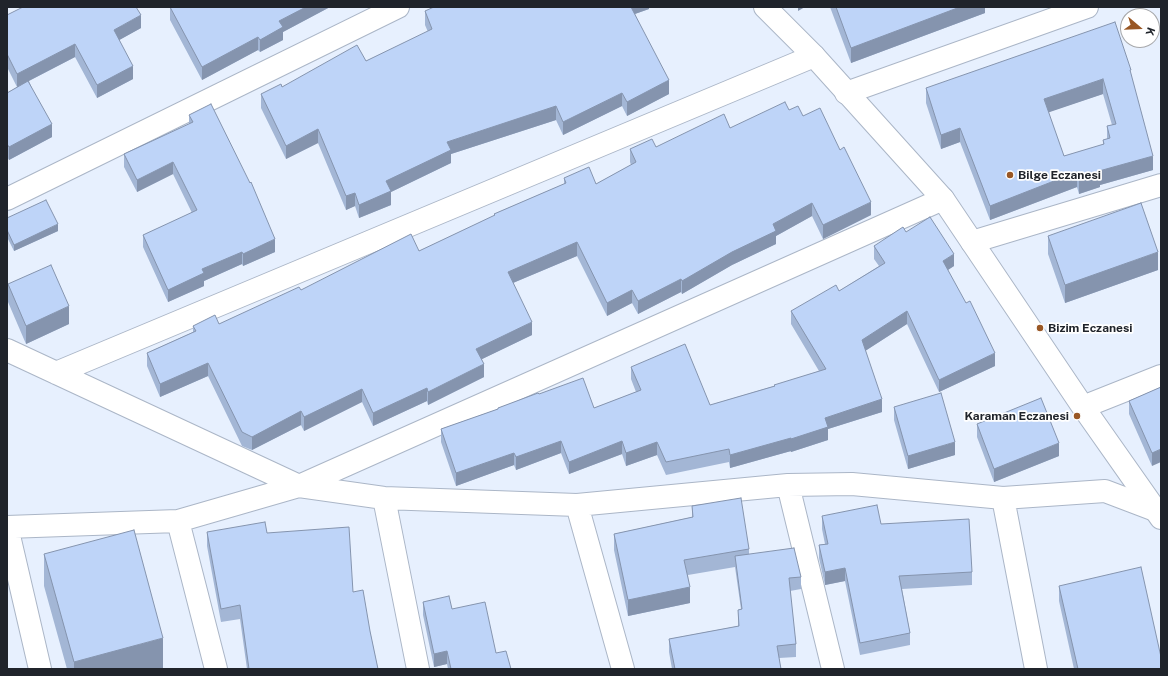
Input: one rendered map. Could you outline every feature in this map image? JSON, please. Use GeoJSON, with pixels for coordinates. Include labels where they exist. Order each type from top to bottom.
{"type":"FeatureCollection","features":[{"type":"Feature","properties":{"kind":"street"},"geometry":{"type":"LineString","coordinates":[[7,199],[398,7]]}},
{"type":"Feature","properties":{"kind":"street"},"geometry":{"type":"LineString","coordinates":[[765,7],[814,56],[943,199],[1083,407],[1158,514]]}},
{"type":"Feature","properties":{"kind":"street"},"geometry":{"type":"LineString","coordinates":[[846,93],[1086,7]]}},
{"type":"Feature","properties":{"kind":"street"},"geometry":{"type":"LineString","coordinates":[[56,373],[814,56]]}},
{"type":"Feature","properties":{"kind":"street"},"geometry":{"type":"LineString","coordinates":[[972,242],[1161,184]]}},
{"type":"Feature","properties":{"kind":"street"},"geometry":{"type":"LineString","coordinates":[[40,669],[7,527],[178,521],[299,486],[943,199]]}},
{"type":"Feature","properties":{"kind":"street"},"geometry":{"type":"LineString","coordinates":[[7,350],[299,486],[384,498],[577,505],[788,485],[852,484],[1003,498],[1105,491],[1158,514]]}},
{"type":"Feature","properties":{"kind":"street"},"geometry":{"type":"LineString","coordinates":[[1083,407],[1161,376]]}},
{"type":"Feature","properties":{"kind":"street"},"geometry":{"type":"LineString","coordinates":[[788,485],[833,669]]}},
{"type":"Feature","properties":{"kind":"street"},"geometry":{"type":"LineString","coordinates":[[384,498],[418,669]]}},
{"type":"Feature","properties":{"kind":"street"},"geometry":{"type":"LineString","coordinates":[[1003,498],[1036,669]]}},
{"type":"Feature","properties":{"kind":"street"},"geometry":{"type":"LineString","coordinates":[[577,505],[623,669]]}},
{"type":"Feature","properties":{"kind":"street"},"geometry":{"type":"LineString","coordinates":[[178,521],[216,669]]}},
{"type":"Feature","properties":{"kind":"building"},"geometry":{"type":"Polygon","coordinates":[[[23,7],[136,7],[141,15],[114,30],[133,66],[97,85],[75,44],[17,74],[7,54],[7,15],[23,7]]]}},
{"type":"Feature","properties":{"kind":"building"},"geometry":{"type":"Polygon","coordinates":[[[170,7],[306,7],[279,21],[283,27],[260,40],[258,37],[202,67],[170,7]]]}},
{"type":"Feature","properties":{"kind":"building"},"geometry":{"type":"Polygon","coordinates":[[[434,7],[631,7],[669,80],[627,102],[622,93],[563,122],[556,106],[447,142],[451,150],[386,181],[391,191],[359,205],[355,193],[346,196],[318,129],[286,146],[261,94],[281,84],[282,87],[357,45],[366,61],[432,29],[425,11],[434,7]]]}},
{"type":"Feature","properties":{"kind":"building"},"geometry":{"type":"Polygon","coordinates":[[[836,7],[960,7],[851,48],[836,7]]]}},
{"type":"Feature","properties":{"kind":"building"},"geometry":{"type":"Polygon","coordinates":[[[1115,22],[1120,37],[1120,48],[1124,48],[1131,70],[1153,156],[1099,171],[1100,173],[1079,179],[1077,172],[990,206],[960,128],[941,135],[926,88],[1115,22]],[[1103,79],[1044,99],[1064,156],[1104,144],[1103,140],[1110,138],[1107,126],[1116,124],[1103,79]]]}},
{"type":"Feature","properties":{"kind":"building"},"geometry":{"type":"Polygon","coordinates":[[[28,81],[52,124],[9,147],[7,144],[7,93],[28,81]]]}},
{"type":"Feature","properties":{"kind":"building"},"geometry":{"type":"Polygon","coordinates":[[[785,102],[789,110],[798,106],[803,116],[820,108],[840,150],[844,147],[871,202],[823,225],[812,203],[773,224],[776,231],[732,252],[682,281],[681,279],[638,301],[632,290],[607,303],[577,242],[508,272],[532,322],[476,349],[484,364],[428,392],[427,388],[373,413],[362,389],[304,417],[301,411],[252,437],[242,432],[208,363],[160,384],[147,353],[196,331],[193,326],[215,315],[219,324],[299,287],[301,290],[411,234],[419,251],[495,215],[494,214],[566,183],[564,178],[589,167],[596,184],[636,162],[630,149],[652,139],[656,147],[724,114],[730,128],[785,102]]]}},
{"type":"Feature","properties":{"kind":"building"},"geometry":{"type":"Polygon","coordinates":[[[211,104],[250,183],[251,182],[275,239],[243,254],[242,252],[202,269],[204,273],[168,290],[143,235],[197,210],[173,162],[137,180],[124,154],[193,122],[189,115],[211,104]]]}},
{"type":"Feature","properties":{"kind":"building"},"geometry":{"type":"Polygon","coordinates":[[[46,200],[58,224],[14,245],[7,230],[7,218],[46,200]]]}},
{"type":"Feature","properties":{"kind":"building"},"geometry":{"type":"Polygon","coordinates":[[[1141,203],[1158,252],[1065,285],[1048,236],[1141,203]]]}},
{"type":"Feature","properties":{"kind":"building"},"geometry":{"type":"Polygon","coordinates":[[[930,217],[954,254],[943,261],[966,303],[970,301],[995,353],[939,380],[907,311],[862,340],[882,399],[825,418],[828,427],[791,439],[730,455],[729,449],[666,462],[657,442],[626,453],[622,441],[569,462],[561,441],[516,457],[514,453],[456,473],[441,429],[583,378],[594,408],[641,390],[631,367],[685,344],[710,405],[826,369],[791,311],[836,285],[839,291],[885,263],[874,246],[903,227],[906,232],[930,217]]]}},
{"type":"Feature","properties":{"kind":"building"},"geometry":{"type":"Polygon","coordinates":[[[51,265],[69,306],[26,326],[8,284],[51,265]]]}},
{"type":"Feature","properties":{"kind":"building"},"geometry":{"type":"Polygon","coordinates":[[[1161,387],[1161,449],[1152,453],[1129,401],[1161,387]]]}},
{"type":"Feature","properties":{"kind":"building"},"geometry":{"type":"Polygon","coordinates":[[[941,393],[955,442],[908,456],[894,407],[941,393]]]}},
{"type":"Feature","properties":{"kind":"building"},"geometry":{"type":"Polygon","coordinates":[[[1041,398],[1059,443],[994,469],[977,424],[1041,398]]]}},
{"type":"Feature","properties":{"kind":"building"},"geometry":{"type":"Polygon","coordinates":[[[741,498],[749,549],[684,560],[690,587],[628,600],[614,534],[693,517],[692,506],[741,498]]]}},
{"type":"Feature","properties":{"kind":"building"},"geometry":{"type":"Polygon","coordinates":[[[877,505],[881,524],[969,519],[972,572],[899,576],[910,633],[860,643],[845,568],[825,572],[819,545],[828,544],[822,516],[877,505]]]}},
{"type":"Feature","properties":{"kind":"building"},"geometry":{"type":"Polygon","coordinates":[[[265,522],[267,533],[349,527],[353,592],[363,590],[378,669],[249,669],[240,605],[221,609],[207,532],[265,522]]]}},
{"type":"Feature","properties":{"kind":"building"},"geometry":{"type":"Polygon","coordinates":[[[134,530],[163,638],[74,662],[44,554],[134,530]]]}},
{"type":"Feature","properties":{"kind":"building"},"geometry":{"type":"Polygon","coordinates":[[[794,548],[801,577],[789,578],[796,644],[777,646],[781,669],[675,669],[669,639],[739,626],[738,610],[742,609],[735,556],[794,548]]]}},
{"type":"Feature","properties":{"kind":"building"},"geometry":{"type":"Polygon","coordinates":[[[1141,567],[1161,657],[1161,669],[1078,669],[1059,586],[1141,567]]]}},
{"type":"Feature","properties":{"kind":"building"},"geometry":{"type":"Polygon","coordinates":[[[449,596],[452,609],[485,602],[496,653],[506,651],[511,669],[451,669],[447,651],[434,654],[423,602],[449,596]]]}},
{"type":"Feature","properties":{"kind":"place","name":"Bilge Eczanesi"},"geometry":{"type":"Point","coordinates":[1010,175]}},
{"type":"Feature","properties":{"kind":"place","name":"Bizim Eczanesi"},"geometry":{"type":"Point","coordinates":[1040,328]}},
{"type":"Feature","properties":{"kind":"place","name":"Karaman Eczanesi"},"geometry":{"type":"Point","coordinates":[1077,416]}}]}
